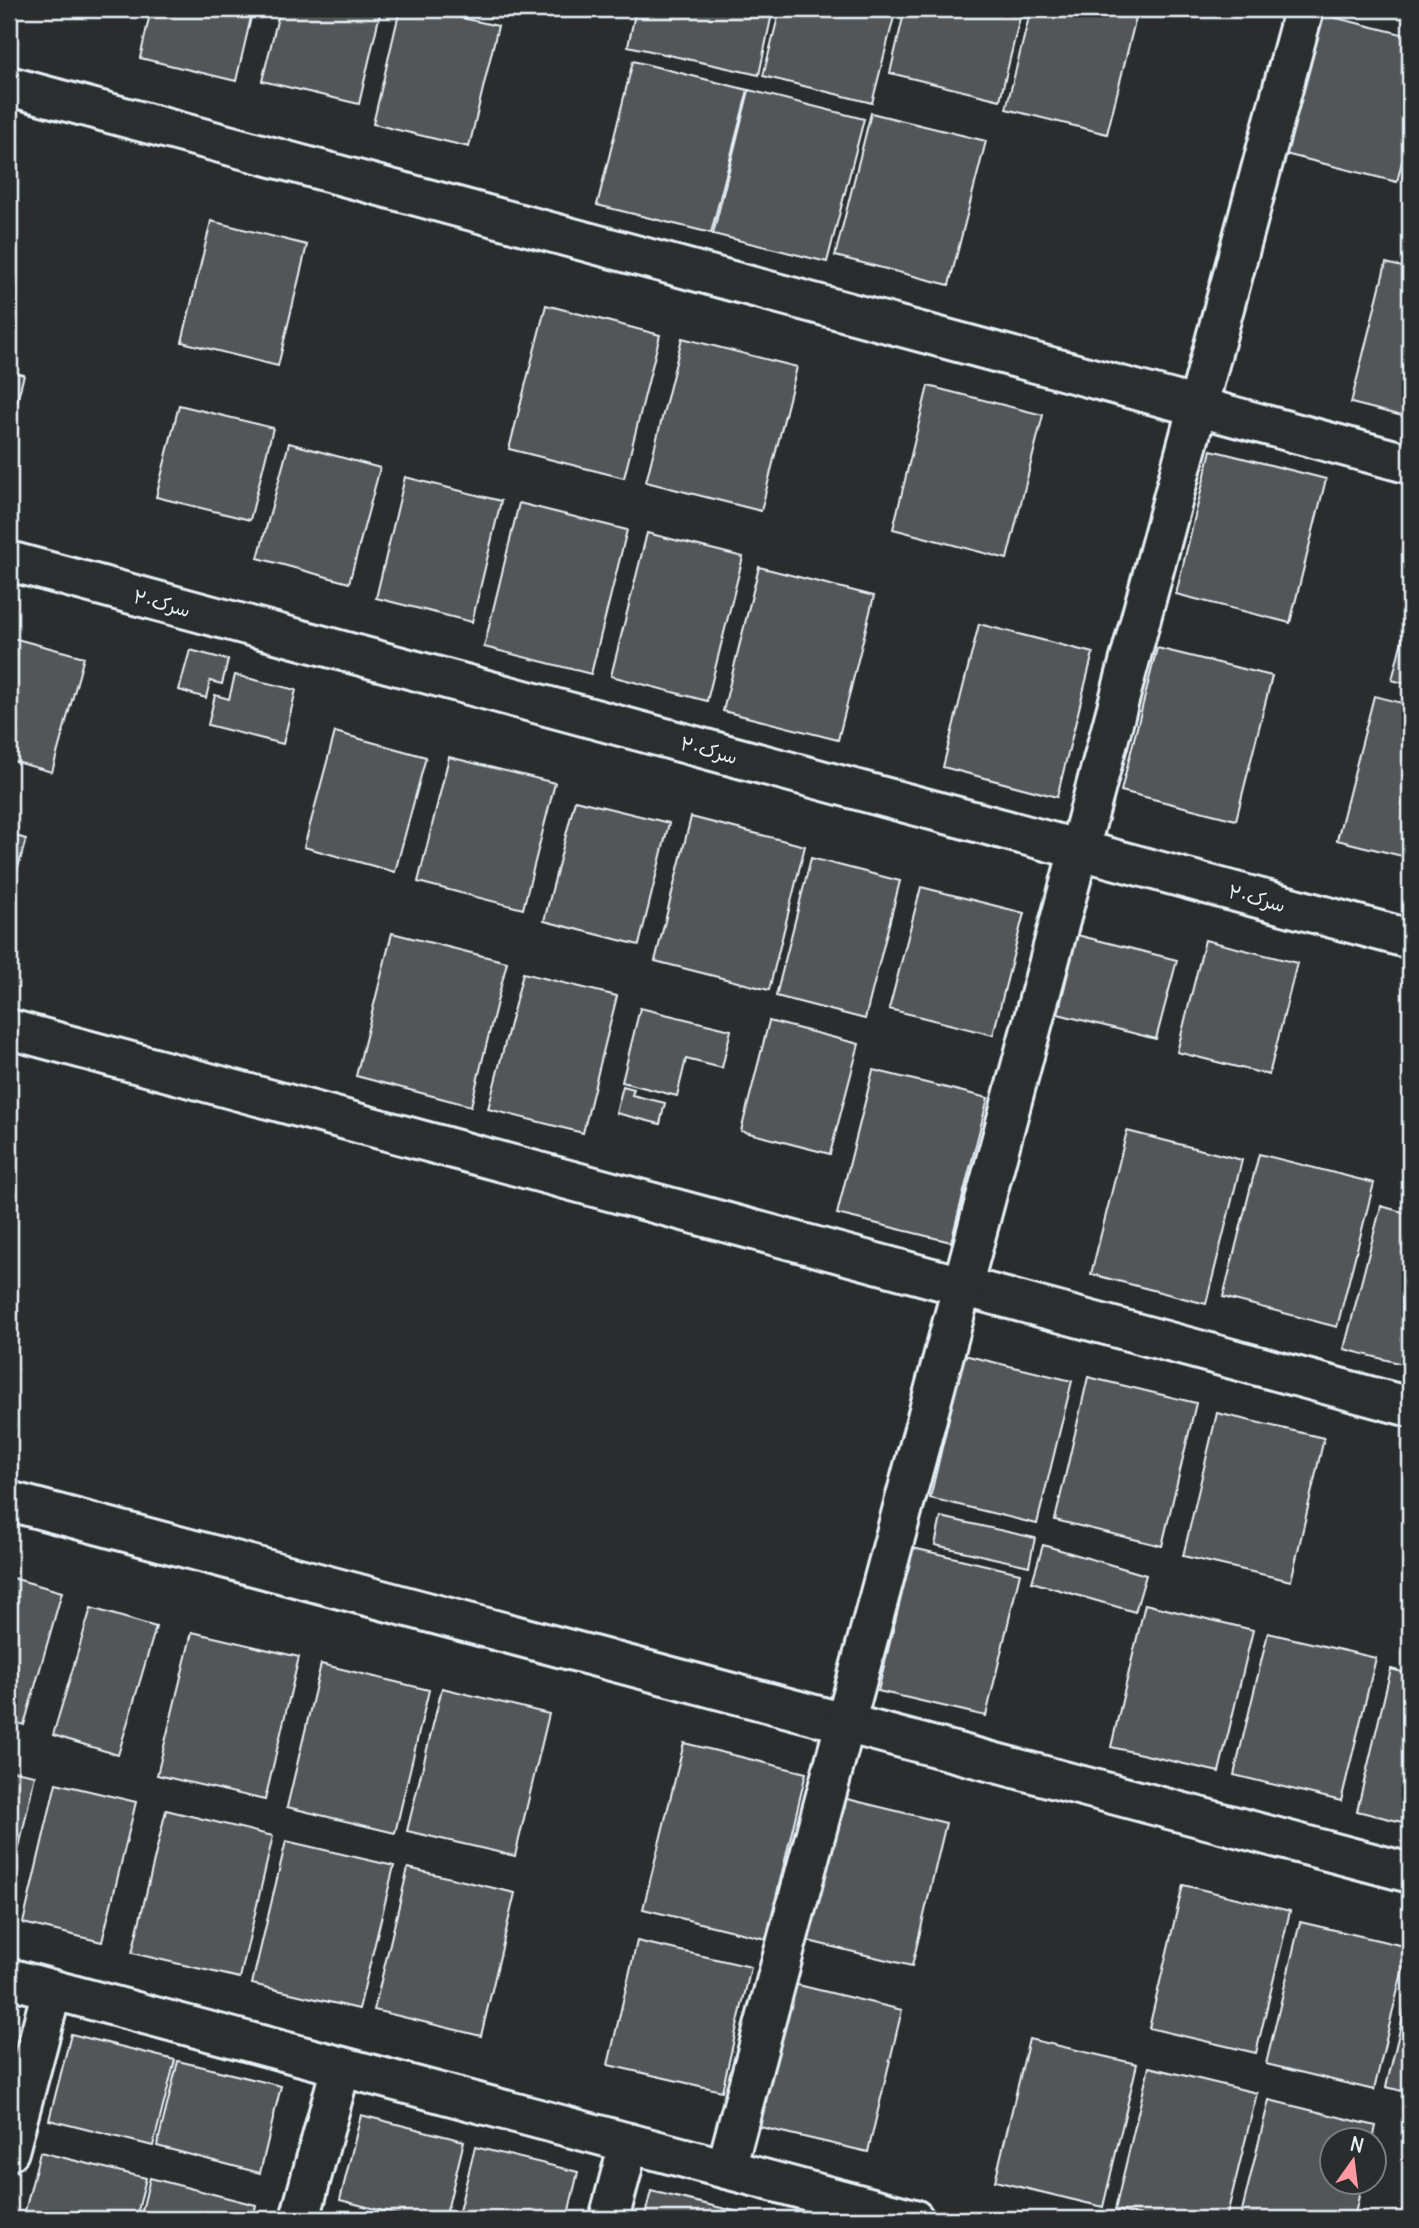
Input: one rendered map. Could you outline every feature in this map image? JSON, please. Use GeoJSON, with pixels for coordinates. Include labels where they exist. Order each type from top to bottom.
{"type":"FeatureCollection","features":[{"type":"Feature","properties":{"kind":"street"},"geometry":{"type":"LineString","coordinates":[[726,2169],[1304,9]]}},
{"type":"Feature","properties":{"kind":"street"},"geometry":{"type":"LineString","coordinates":[[9,86],[1410,464]]}},
{"type":"Feature","properties":{"kind":"street","name":"سرک۲۰"},"geometry":{"type":"LineString","coordinates":[[9,561],[1410,939]]}},
{"type":"Feature","properties":{"kind":"street"},"geometry":{"type":"LineString","coordinates":[[9,1029],[1410,1407]]}},
{"type":"Feature","properties":{"kind":"street"},"geometry":{"type":"LineString","coordinates":[[9,1501],[1410,1873]]}},
{"type":"Feature","properties":{"kind":"street"},"geometry":{"type":"LineString","coordinates":[[9,1978],[914,2219]]}},
{"type":"Feature","properties":{"kind":"street"},"geometry":{"type":"LineString","coordinates":[[9,2151],[52,1990]]}},
{"type":"Feature","properties":{"kind":"street"},"geometry":{"type":"LineString","coordinates":[[300,2219],[341,2067]]}},
{"type":"Feature","properties":{"kind":"street"},"geometry":{"type":"LineString","coordinates":[[609,2219],[629,2143]]}},
{"type":"Feature","properties":{"kind":"building"},"geometry":{"type":"Polygon","coordinates":[[[151,9],[253,9],[236,81],[140,58],[151,9]]]}},
{"type":"Feature","properties":{"kind":"building"},"geometry":{"type":"Polygon","coordinates":[[[280,9],[381,9],[359,104],[262,81],[280,9]]]}},
{"type":"Feature","properties":{"kind":"building"},"geometry":{"type":"Polygon","coordinates":[[[400,9],[422,9],[498,26],[469,147],[373,124],[400,9]]]}},
{"type":"Feature","properties":{"kind":"building"},"geometry":{"type":"Polygon","coordinates":[[[636,9],[773,9],[759,75],[628,46],[636,9]]]}},
{"type":"Feature","properties":{"kind":"building"},"geometry":{"type":"Polygon","coordinates":[[[780,9],[896,9],[872,103],[763,76],[780,9]]]}},
{"type":"Feature","properties":{"kind":"building"},"geometry":{"type":"Polygon","coordinates":[[[905,9],[1022,9],[1000,100],[890,73],[905,9]]]}},
{"type":"Feature","properties":{"kind":"building"},"geometry":{"type":"Polygon","coordinates":[[[1031,9],[1138,9],[1107,134],[1006,109],[1031,9]]]}},
{"type":"Feature","properties":{"kind":"building"},"geometry":{"type":"Polygon","coordinates":[[[1312,12],[1410,36],[1410,128],[1397,182],[1277,152],[1312,12]]]}},
{"type":"Feature","properties":{"kind":"building"},"geometry":{"type":"Polygon","coordinates":[[[633,61],[748,90],[711,233],[597,205],[633,61]]]}},
{"type":"Feature","properties":{"kind":"building"},"geometry":{"type":"Polygon","coordinates":[[[749,90],[864,119],[827,262],[713,234],[749,90]]]}},
{"type":"Feature","properties":{"kind":"building"},"geometry":{"type":"Polygon","coordinates":[[[871,113],[986,141],[949,285],[835,256],[871,113]]]}},
{"type":"Feature","properties":{"kind":"building"},"geometry":{"type":"Polygon","coordinates":[[[211,221],[307,245],[278,366],[182,342],[211,221]]]}},
{"type":"Feature","properties":{"kind":"building"},"geometry":{"type":"Polygon","coordinates":[[[1386,263],[1410,269],[1410,418],[1351,403],[1386,263]]]}},
{"type":"Feature","properties":{"kind":"building"},"geometry":{"type":"Polygon","coordinates":[[[546,305],[660,335],[624,478],[509,449],[546,305]]]}},
{"type":"Feature","properties":{"kind":"building"},"geometry":{"type":"Polygon","coordinates":[[[682,338],[797,367],[761,511],[646,482],[682,338]]]}},
{"type":"Feature","properties":{"kind":"building"},"geometry":{"type":"Polygon","coordinates":[[[9,371],[24,375],[9,432],[9,371]]]}},
{"type":"Feature","properties":{"kind":"building"},"geometry":{"type":"Polygon","coordinates":[[[928,386],[1043,415],[1007,559],[893,529],[928,386]]]}},
{"type":"Feature","properties":{"kind":"building"},"geometry":{"type":"Polygon","coordinates":[[[179,405],[273,428],[250,520],[156,497],[179,405]]]}},
{"type":"Feature","properties":{"kind":"building"},"geometry":{"type":"Polygon","coordinates":[[[289,443],[380,468],[349,583],[258,558],[289,443]]]}},
{"type":"Feature","properties":{"kind":"building"},"geometry":{"type":"Polygon","coordinates":[[[1211,450],[1326,479],[1290,623],[1176,594],[1211,450]]]}},
{"type":"Feature","properties":{"kind":"building"},"geometry":{"type":"Polygon","coordinates":[[[405,477],[501,501],[472,622],[376,598],[405,477]]]}},
{"type":"Feature","properties":{"kind":"building"},"geometry":{"type":"Polygon","coordinates":[[[519,503],[627,530],[591,674],[484,647],[519,503]]]}},
{"type":"Feature","properties":{"kind":"building"},"geometry":{"type":"Polygon","coordinates":[[[647,533],[743,557],[707,701],[611,676],[647,533]]]}},
{"type":"Feature","properties":{"kind":"building"},"geometry":{"type":"Polygon","coordinates":[[[759,567],[874,596],[838,740],[723,711],[759,567]]]}},
{"type":"Feature","properties":{"kind":"building"},"geometry":{"type":"Polygon","coordinates":[[[1410,608],[1410,685],[1392,680],[1410,608]]]}},
{"type":"Feature","properties":{"kind":"building"},"geometry":{"type":"Polygon","coordinates":[[[979,624],[1093,653],[1057,797],[943,767],[979,624]]]}},
{"type":"Feature","properties":{"kind":"building"},"geometry":{"type":"Polygon","coordinates":[[[9,637],[84,657],[52,772],[9,760],[9,637]]]}},
{"type":"Feature","properties":{"kind":"building"},"geometry":{"type":"Polygon","coordinates":[[[1157,648],[1272,676],[1236,820],[1121,791],[1157,648]]]}},
{"type":"Feature","properties":{"kind":"building"},"geometry":{"type":"Polygon","coordinates":[[[190,650],[228,660],[222,684],[210,681],[206,698],[179,690],[190,650]]]}},
{"type":"Feature","properties":{"kind":"building"},"geometry":{"type":"Polygon","coordinates":[[[235,675],[296,690],[283,744],[208,725],[215,695],[229,699],[235,675]]]}},
{"type":"Feature","properties":{"kind":"building"},"geometry":{"type":"Polygon","coordinates":[[[1374,696],[1410,705],[1410,858],[1337,840],[1374,696]]]}},
{"type":"Feature","properties":{"kind":"building"},"geometry":{"type":"Polygon","coordinates":[[[335,732],[426,757],[395,872],[304,847],[335,732]]]}},
{"type":"Feature","properties":{"kind":"building"},"geometry":{"type":"Polygon","coordinates":[[[449,757],[555,783],[523,909],[418,882],[449,757]]]}},
{"type":"Feature","properties":{"kind":"building"},"geometry":{"type":"Polygon","coordinates":[[[575,800],[669,823],[639,945],[544,921],[575,800]]]}},
{"type":"Feature","properties":{"kind":"building"},"geometry":{"type":"Polygon","coordinates":[[[691,817],[805,846],[769,990],[655,961],[691,817]]]}},
{"type":"Feature","properties":{"kind":"building"},"geometry":{"type":"Polygon","coordinates":[[[9,834],[26,839],[9,900],[9,834]]]}},
{"type":"Feature","properties":{"kind":"building"},"geometry":{"type":"Polygon","coordinates":[[[811,858],[900,881],[865,1019],[776,996],[811,858]]]}},
{"type":"Feature","properties":{"kind":"building"},"geometry":{"type":"Polygon","coordinates":[[[921,887],[1024,913],[993,1035],[889,1009],[921,887]]]}},
{"type":"Feature","properties":{"kind":"building"},"geometry":{"type":"Polygon","coordinates":[[[392,933],[507,962],[471,1106],[356,1076],[392,933]]]}},
{"type":"Feature","properties":{"kind":"building"},"geometry":{"type":"Polygon","coordinates":[[[1077,935],[1177,960],[1156,1039],[1058,1014],[1077,935]]]}},
{"type":"Feature","properties":{"kind":"building"},"geometry":{"type":"Polygon","coordinates":[[[1205,940],[1297,963],[1269,1075],[1177,1052],[1205,940]]]}},
{"type":"Feature","properties":{"kind":"building"},"geometry":{"type":"Polygon","coordinates":[[[523,973],[617,996],[583,1133],[488,1109],[523,973]]]}},
{"type":"Feature","properties":{"kind":"building"},"geometry":{"type":"Polygon","coordinates":[[[640,1008],[731,1030],[722,1068],[686,1059],[677,1096],[622,1082],[640,1008]]]}},
{"type":"Feature","properties":{"kind":"building"},"geometry":{"type":"Polygon","coordinates":[[[769,1021],[859,1044],[830,1154],[741,1131],[769,1021]]]}},
{"type":"Feature","properties":{"kind":"building"},"geometry":{"type":"Polygon","coordinates":[[[873,1070],[988,1098],[951,1242],[837,1214],[873,1070]]]}},
{"type":"Feature","properties":{"kind":"building"},"geometry":{"type":"Polygon","coordinates":[[[623,1086],[634,1089],[632,1095],[665,1103],[660,1124],[616,1113],[623,1086]]]}},
{"type":"Feature","properties":{"kind":"building"},"geometry":{"type":"Polygon","coordinates":[[[1127,1131],[1242,1160],[1206,1304],[1091,1274],[1127,1131]]]}},
{"type":"Feature","properties":{"kind":"building"},"geometry":{"type":"Polygon","coordinates":[[[1259,1154],[1374,1183],[1337,1327],[1223,1297],[1259,1154]]]}},
{"type":"Feature","properties":{"kind":"building"},"geometry":{"type":"Polygon","coordinates":[[[1381,1206],[1410,1214],[1410,1366],[1344,1349],[1381,1206]]]}},
{"type":"Feature","properties":{"kind":"building"},"geometry":{"type":"Polygon","coordinates":[[[964,1355],[1072,1381],[1037,1524],[930,1498],[964,1355]]]}},
{"type":"Feature","properties":{"kind":"building"},"geometry":{"type":"Polygon","coordinates":[[[1088,1377],[1196,1403],[1162,1546],[1055,1520],[1088,1377]]]}},
{"type":"Feature","properties":{"kind":"building"},"geometry":{"type":"Polygon","coordinates":[[[1217,1413],[1324,1438],[1291,1581],[1183,1556],[1217,1413]]]}},
{"type":"Feature","properties":{"kind":"building"},"geometry":{"type":"Polygon","coordinates":[[[941,1517],[1035,1538],[1029,1566],[935,1545],[941,1517]]]}},
{"type":"Feature","properties":{"kind":"building"},"geometry":{"type":"Polygon","coordinates":[[[1043,1545],[1146,1575],[1135,1612],[1032,1582],[1043,1545]]]}},
{"type":"Feature","properties":{"kind":"building"},"geometry":{"type":"Polygon","coordinates":[[[913,1548],[1020,1573],[986,1716],[878,1691],[913,1548]]]}},
{"type":"Feature","properties":{"kind":"building"},"geometry":{"type":"Polygon","coordinates":[[[1410,1569],[1410,1609],[1402,1607],[1410,1569]]]}},
{"type":"Feature","properties":{"kind":"building"},"geometry":{"type":"Polygon","coordinates":[[[9,1577],[62,1592],[24,1725],[9,1720],[9,1577]]]}},
{"type":"Feature","properties":{"kind":"building"},"geometry":{"type":"Polygon","coordinates":[[[1145,1604],[1253,1630],[1219,1772],[1111,1747],[1145,1604]]]}},
{"type":"Feature","properties":{"kind":"building"},"geometry":{"type":"Polygon","coordinates":[[[91,1608],[156,1627],[118,1755],[53,1735],[91,1608]]]}},
{"type":"Feature","properties":{"kind":"building"},"geometry":{"type":"Polygon","coordinates":[[[192,1632],[299,1657],[265,1800],[157,1775],[192,1632]]]}},
{"type":"Feature","properties":{"kind":"building"},"geometry":{"type":"Polygon","coordinates":[[[1268,1633],[1376,1658],[1341,1801],[1234,1775],[1268,1633]]]}},
{"type":"Feature","properties":{"kind":"building"},"geometry":{"type":"Polygon","coordinates":[[[321,1664],[429,1690],[395,1833],[287,1807],[321,1664]]]}},
{"type":"Feature","properties":{"kind":"building"},"geometry":{"type":"Polygon","coordinates":[[[1391,1669],[1410,1674],[1410,1824],[1357,1811],[1391,1669]]]}},
{"type":"Feature","properties":{"kind":"building"},"geometry":{"type":"Polygon","coordinates":[[[442,1688],[549,1714],[515,1856],[407,1831],[442,1688]]]}},
{"type":"Feature","properties":{"kind":"building"},"geometry":{"type":"Polygon","coordinates":[[[684,1743],[806,1773],[766,1939],[643,1909],[684,1743]]]}},
{"type":"Feature","properties":{"kind":"building"},"geometry":{"type":"Polygon","coordinates":[[[9,1770],[35,1775],[9,1893],[9,1770]]]}},
{"type":"Feature","properties":{"kind":"building"},"geometry":{"type":"Polygon","coordinates":[[[56,1783],[136,1802],[102,1942],[23,1923],[56,1783]]]}},
{"type":"Feature","properties":{"kind":"building"},"geometry":{"type":"Polygon","coordinates":[[[839,1797],[946,1823],[912,1966],[804,1940],[839,1797]]]}},
{"type":"Feature","properties":{"kind":"building"},"geometry":{"type":"Polygon","coordinates":[[[166,1810],[273,1836],[240,1978],[132,1953],[166,1810]]]}},
{"type":"Feature","properties":{"kind":"building"},"geometry":{"type":"Polygon","coordinates":[[[286,1841],[394,1866],[359,2009],[252,1984],[286,1841]]]}},
{"type":"Feature","properties":{"kind":"building"},"geometry":{"type":"Polygon","coordinates":[[[408,1868],[515,1893],[481,2036],[374,2010],[408,1868]]]}},
{"type":"Feature","properties":{"kind":"building"},"geometry":{"type":"Polygon","coordinates":[[[1183,1885],[1290,1911],[1256,2053],[1149,2028],[1183,1885]]]}},
{"type":"Feature","properties":{"kind":"building"},"geometry":{"type":"Polygon","coordinates":[[[1300,1922],[1408,1947],[1374,2090],[1266,2064],[1300,1922]]]}},
{"type":"Feature","properties":{"kind":"building"},"geometry":{"type":"Polygon","coordinates":[[[637,1941],[751,1967],[722,2091],[608,2065],[637,1941]]]}},
{"type":"Feature","properties":{"kind":"building"},"geometry":{"type":"Polygon","coordinates":[[[794,1984],[902,2010],[868,2152],[760,2127],[794,1984]]]}},
{"type":"Feature","properties":{"kind":"building"},"geometry":{"type":"Polygon","coordinates":[[[1410,1988],[1410,2093],[1386,2087],[1410,1988]]]}},
{"type":"Feature","properties":{"kind":"building"},"geometry":{"type":"Polygon","coordinates":[[[71,2034],[175,2060],[153,2146],[49,2120],[71,2034]]]}},
{"type":"Feature","properties":{"kind":"building"},"geometry":{"type":"Polygon","coordinates":[[[1029,2039],[1137,2064],[1103,2207],[995,2181],[1029,2039]]]}},
{"type":"Feature","properties":{"kind":"building"},"geometry":{"type":"Polygon","coordinates":[[[178,2061],[281,2086],[260,2173],[157,2146],[178,2061]]]}},
{"type":"Feature","properties":{"kind":"building"},"geometry":{"type":"Polygon","coordinates":[[[1149,2067],[1257,2093],[1226,2219],[1155,2219],[1115,2210],[1149,2067]]]}},
{"type":"Feature","properties":{"kind":"building"},"geometry":{"type":"Polygon","coordinates":[[[1269,2100],[1376,2126],[1318,2126],[1318,2196],[1359,2196],[1354,2219],[1240,2219],[1269,2100]]]}},
{"type":"Feature","properties":{"kind":"building"},"geometry":{"type":"Polygon","coordinates":[[[361,2115],[464,2141],[445,2219],[414,2219],[340,2200],[361,2115]]]}},
{"type":"Feature","properties":{"kind":"building"},"geometry":{"type":"Polygon","coordinates":[[[475,2147],[578,2172],[567,2219],[457,2219],[475,2147]]]}},
{"type":"Feature","properties":{"kind":"building"},"geometry":{"type":"Polygon","coordinates":[[[40,2152],[146,2178],[136,2219],[23,2219],[40,2152]]]}},
{"type":"Feature","properties":{"kind":"building"},"geometry":{"type":"Polygon","coordinates":[[[150,2178],[256,2205],[253,2219],[140,2219],[150,2178]]]}},
{"type":"Feature","properties":{"kind":"building"},"geometry":{"type":"Polygon","coordinates":[[[651,2191],[755,2216],[754,2219],[644,2219],[651,2191]]]}}]}
